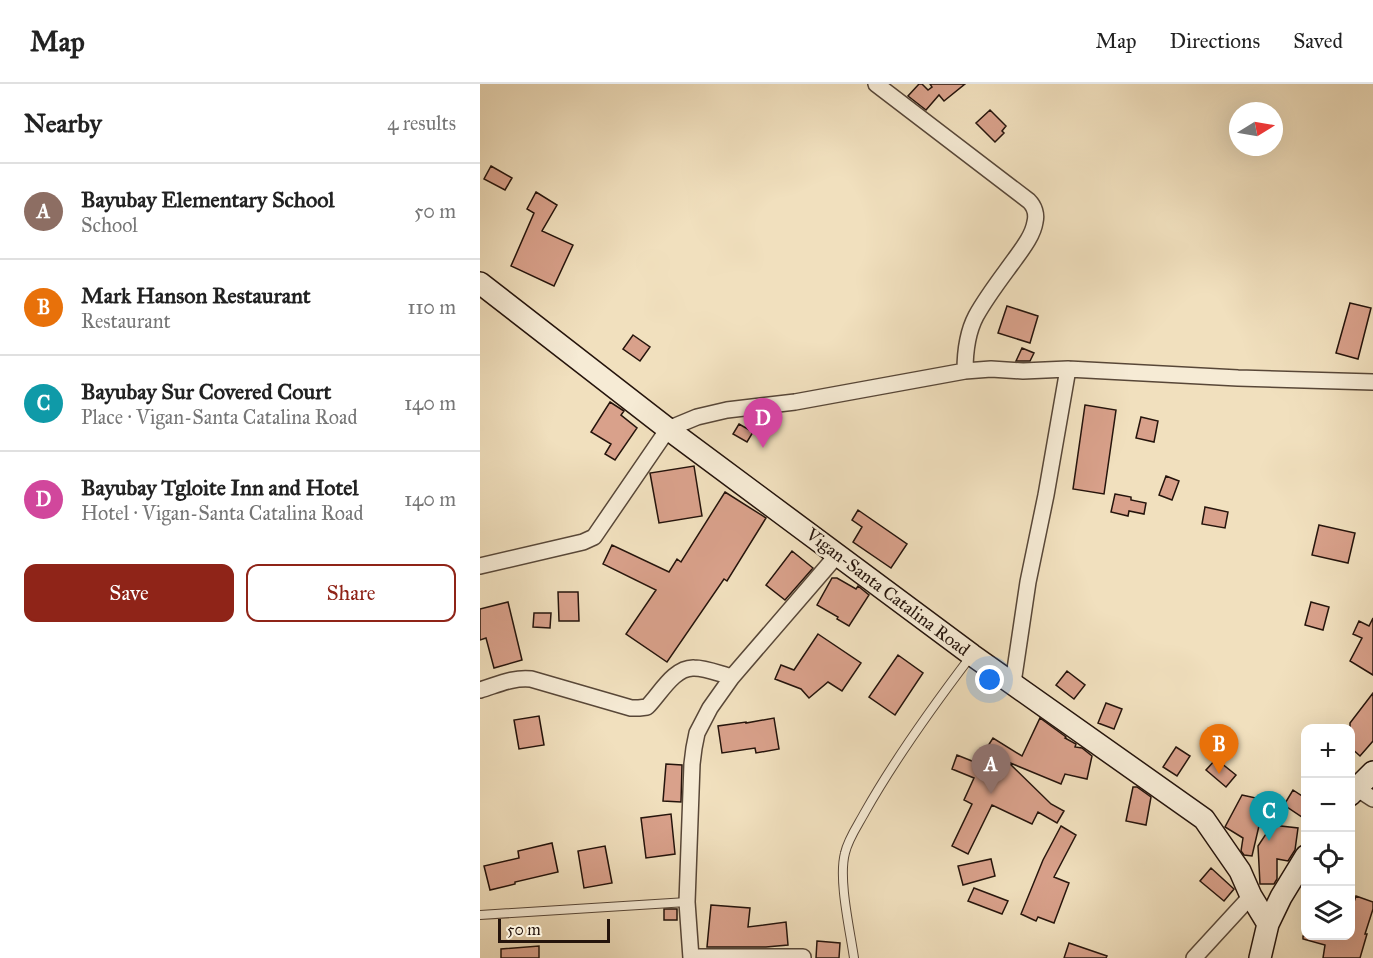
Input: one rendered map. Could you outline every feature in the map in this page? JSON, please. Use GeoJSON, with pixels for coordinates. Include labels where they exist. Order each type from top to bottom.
{"type":"FeatureCollection","features":[{"type":"Feature","properties":{"kind":"main road","name":"Vigan-Santa Catalina Road"},"geometry":{"type":"LineString","coordinates":[[480,283],[668,429],[972,654],[1204,819],[1240,871],[1251,896],[1268,924]]}},
{"type":"Feature","properties":{"kind":"main road"},"geometry":{"type":"LineString","coordinates":[[1360,794],[1373,772]]}},
{"type":"Feature","properties":{"kind":"main road"},"geometry":{"type":"LineString","coordinates":[[1260,958],[1268,924],[1301,863]]}},
{"type":"Feature","properties":{"kind":"street"},"geometry":{"type":"LineString","coordinates":[[876,84],[1029,201],[1034,208],[1035,224],[1025,245],[975,318],[965,350],[965,370]]}},
{"type":"Feature","properties":{"kind":"street"},"geometry":{"type":"LineString","coordinates":[[1013,683],[1028,582],[1068,369]]}},
{"type":"Feature","properties":{"kind":"street"},"geometry":{"type":"LineString","coordinates":[[480,566],[583,542],[594,537],[668,429],[697,417],[727,410],[795,402],[965,370],[1068,369],[1373,382]]}},
{"type":"Feature","properties":{"kind":"street"},"geometry":{"type":"LineString","coordinates":[[803,957],[691,958],[687,902],[694,748],[697,733],[710,708],[732,677],[838,554]]}},
{"type":"Feature","properties":{"kind":"street"},"geometry":{"type":"LineString","coordinates":[[480,690],[511,680],[531,679],[631,708],[639,708],[647,707],[680,671],[698,668],[732,677]]}},
{"type":"Feature","properties":{"kind":"street"},"geometry":{"type":"LineString","coordinates":[[1194,958],[1251,896]]}},
{"type":"Feature","properties":{"kind":"lane"},"geometry":{"type":"LineString","coordinates":[[854,958],[845,901],[843,872],[845,853],[874,797],[922,721],[972,654]]}},
{"type":"Feature","properties":{"kind":"lane"},"geometry":{"type":"LineString","coordinates":[[480,915],[687,902]]}},
{"type":"Feature","properties":{"kind":"building"},"geometry":{"type":"Polygon","coordinates":[[[919,84],[928,90],[932,87],[930,84],[965,84],[944,101],[939,95],[926,110],[908,96],[919,84]]]}},
{"type":"Feature","properties":{"kind":"building"},"geometry":{"type":"Polygon","coordinates":[[[990,110],[1006,126],[1002,131],[1004,133],[995,142],[976,123],[990,110]]]}},
{"type":"Feature","properties":{"kind":"building"},"geometry":{"type":"Polygon","coordinates":[[[491,166],[512,178],[505,190],[484,179],[491,166]]]}},
{"type":"Feature","properties":{"kind":"building"},"geometry":{"type":"Polygon","coordinates":[[[536,192],[557,205],[542,231],[573,245],[554,286],[511,266],[534,213],[527,209],[536,192]]]}},
{"type":"Feature","properties":{"kind":"building"},"geometry":{"type":"Polygon","coordinates":[[[1350,303],[1371,308],[1358,359],[1336,353],[1350,303]]]}},
{"type":"Feature","properties":{"kind":"building"},"geometry":{"type":"Polygon","coordinates":[[[1007,306],[1038,316],[1030,343],[998,333],[1007,306]]]}},
{"type":"Feature","properties":{"kind":"building"},"geometry":{"type":"Polygon","coordinates":[[[633,335],[650,347],[640,361],[623,349],[633,335]]]}},
{"type":"Feature","properties":{"kind":"building"},"geometry":{"type":"Polygon","coordinates":[[[1022,348],[1034,353],[1030,361],[1016,361],[1022,348]]]}},
{"type":"Feature","properties":{"kind":"building"},"geometry":{"type":"Polygon","coordinates":[[[610,402],[624,411],[621,415],[637,428],[615,460],[605,454],[611,444],[591,432],[610,402]]]}},
{"type":"Feature","properties":{"kind":"building"},"geometry":{"type":"Polygon","coordinates":[[[1085,405],[1116,410],[1104,494],[1073,489],[1085,405]]]}},
{"type":"Feature","properties":{"kind":"building"},"geometry":{"type":"Polygon","coordinates":[[[1141,417],[1158,421],[1154,442],[1136,438],[1141,417]]]}},
{"type":"Feature","properties":{"kind":"building"},"geometry":{"type":"Polygon","coordinates":[[[739,424],[753,432],[747,442],[733,434],[739,424]]]}},
{"type":"Feature","properties":{"kind":"building"},"geometry":{"type":"Polygon","coordinates":[[[694,466],[702,516],[659,523],[650,473],[694,466]]]}},
{"type":"Feature","properties":{"kind":"building"},"geometry":{"type":"Polygon","coordinates":[[[1166,476],[1179,481],[1172,500],[1159,495],[1166,476]]]}},
{"type":"Feature","properties":{"kind":"building"},"geometry":{"type":"Polygon","coordinates":[[[725,492],[766,518],[727,581],[724,579],[667,662],[626,634],[656,590],[603,564],[612,545],[669,572],[677,559],[681,562],[725,492]]]}},
{"type":"Feature","properties":{"kind":"building"},"geometry":{"type":"Polygon","coordinates":[[[1115,494],[1146,503],[1144,514],[1129,511],[1128,516],[1111,512],[1115,494]]]}},
{"type":"Feature","properties":{"kind":"building"},"geometry":{"type":"Polygon","coordinates":[[[1205,507],[1228,512],[1225,528],[1202,524],[1205,507]]]}},
{"type":"Feature","properties":{"kind":"building"},"geometry":{"type":"Polygon","coordinates":[[[858,510],[907,544],[891,568],[853,542],[862,527],[852,520],[858,510]]]}},
{"type":"Feature","properties":{"kind":"building"},"geometry":{"type":"Polygon","coordinates":[[[1319,525],[1355,533],[1348,563],[1312,555],[1319,525]]]}},
{"type":"Feature","properties":{"kind":"building"},"geometry":{"type":"Polygon","coordinates":[[[792,551],[813,568],[785,600],[766,585],[792,551]]]}},
{"type":"Feature","properties":{"kind":"building"},"geometry":{"type":"Polygon","coordinates":[[[832,578],[837,578],[856,589],[858,586],[869,595],[849,626],[817,605],[832,578]]]}},
{"type":"Feature","properties":{"kind":"building"},"geometry":{"type":"Polygon","coordinates":[[[558,592],[578,592],[579,621],[559,621],[558,592]]]}},
{"type":"Feature","properties":{"kind":"building"},"geometry":{"type":"Polygon","coordinates":[[[508,602],[522,660],[494,668],[486,638],[480,640],[480,609],[508,602]]]}},
{"type":"Feature","properties":{"kind":"building"},"geometry":{"type":"Polygon","coordinates":[[[1311,602],[1329,607],[1323,630],[1305,625],[1311,602]]]}},
{"type":"Feature","properties":{"kind":"building"},"geometry":{"type":"Polygon","coordinates":[[[534,613],[551,613],[550,628],[533,627],[534,613]]]}},
{"type":"Feature","properties":{"kind":"building"},"geometry":{"type":"Polygon","coordinates":[[[1373,618],[1373,675],[1350,661],[1362,638],[1353,634],[1359,621],[1369,626],[1373,618]]]}},
{"type":"Feature","properties":{"kind":"building"},"geometry":{"type":"Polygon","coordinates":[[[818,634],[861,663],[842,691],[828,682],[809,698],[801,689],[775,679],[781,665],[794,670],[818,634]]]}},
{"type":"Feature","properties":{"kind":"building"},"geometry":{"type":"Polygon","coordinates":[[[898,655],[923,673],[895,715],[869,697],[898,655]]]}},
{"type":"Feature","properties":{"kind":"building"},"geometry":{"type":"Polygon","coordinates":[[[1067,671],[1085,685],[1074,699],[1056,685],[1067,671]]]}},
{"type":"Feature","properties":{"kind":"building"},"geometry":{"type":"Polygon","coordinates":[[[1373,693],[1373,741],[1360,756],[1355,752],[1355,724],[1350,723],[1373,693]]]}},
{"type":"Feature","properties":{"kind":"building"},"geometry":{"type":"Polygon","coordinates":[[[1106,703],[1122,709],[1114,729],[1098,723],[1106,703]]]}},
{"type":"Feature","properties":{"kind":"building"},"geometry":{"type":"Polygon","coordinates":[[[539,716],[544,745],[519,749],[514,720],[539,716]]]}},
{"type":"Feature","properties":{"kind":"building"},"geometry":{"type":"Polygon","coordinates":[[[774,718],[779,749],[756,753],[755,748],[722,753],[718,726],[774,718]]]}},
{"type":"Feature","properties":{"kind":"building"},"geometry":{"type":"Polygon","coordinates":[[[1040,718],[1076,744],[1075,747],[1082,748],[1092,756],[1087,779],[1065,774],[1061,784],[1008,762],[1051,804],[1064,811],[1057,823],[1038,812],[1032,824],[992,805],[968,854],[952,846],[972,804],[964,800],[974,778],[952,769],[957,755],[977,763],[993,738],[1022,756],[1040,718]]]}},
{"type":"Feature","properties":{"kind":"building"},"geometry":{"type":"Polygon","coordinates":[[[1176,747],[1190,756],[1177,776],[1163,767],[1176,747]]]}},
{"type":"Feature","properties":{"kind":"building"},"geometry":{"type":"Polygon","coordinates":[[[1216,759],[1236,775],[1226,787],[1206,770],[1216,759]]]}},
{"type":"Feature","properties":{"kind":"building"},"geometry":{"type":"Polygon","coordinates":[[[666,764],[682,765],[681,802],[663,801],[666,764]]]}},
{"type":"Feature","properties":{"kind":"building"},"geometry":{"type":"Polygon","coordinates":[[[1133,787],[1137,787],[1151,797],[1146,825],[1126,821],[1133,787]]]}},
{"type":"Feature","properties":{"kind":"building"},"geometry":{"type":"Polygon","coordinates":[[[1293,790],[1301,795],[1301,816],[1284,805],[1293,790]]]}},
{"type":"Feature","properties":{"kind":"building"},"geometry":{"type":"Polygon","coordinates":[[[1242,795],[1265,800],[1252,856],[1244,855],[1241,851],[1243,838],[1225,827],[1242,795]]]}},
{"type":"Feature","properties":{"kind":"building"},"geometry":{"type":"Polygon","coordinates":[[[671,814],[675,854],[646,858],[641,818],[671,814]]]}},
{"type":"Feature","properties":{"kind":"building"},"geometry":{"type":"Polygon","coordinates":[[[1272,825],[1298,828],[1295,850],[1288,861],[1277,859],[1277,879],[1274,884],[1260,884],[1258,846],[1272,825]]]}},
{"type":"Feature","properties":{"kind":"building"},"geometry":{"type":"Polygon","coordinates":[[[1061,826],[1076,835],[1054,877],[1069,883],[1054,923],[1038,917],[1036,921],[1021,914],[1043,860],[1061,826]]]}},
{"type":"Feature","properties":{"kind":"building"},"geometry":{"type":"Polygon","coordinates":[[[552,843],[558,872],[490,890],[484,866],[519,858],[518,851],[552,843]]]}},
{"type":"Feature","properties":{"kind":"building"},"geometry":{"type":"Polygon","coordinates":[[[605,846],[612,883],[584,888],[578,851],[605,846]]]}},
{"type":"Feature","properties":{"kind":"building"},"geometry":{"type":"Polygon","coordinates":[[[991,859],[995,876],[963,885],[958,866],[991,859]]]}},
{"type":"Feature","properties":{"kind":"building"},"geometry":{"type":"Polygon","coordinates":[[[1211,868],[1234,889],[1224,901],[1200,881],[1211,868]]]}},
{"type":"Feature","properties":{"kind":"building"},"geometry":{"type":"Polygon","coordinates":[[[974,888],[1008,901],[1002,914],[968,901],[974,888]]]}},
{"type":"Feature","properties":{"kind":"building"},"geometry":{"type":"Polygon","coordinates":[[[1356,896],[1373,902],[1360,958],[1323,958],[1325,945],[1307,940],[1355,940],[1356,896]]]}},
{"type":"Feature","properties":{"kind":"building"},"geometry":{"type":"Polygon","coordinates":[[[711,905],[750,908],[748,927],[786,922],[788,945],[707,947],[711,905]]]}},
{"type":"Feature","properties":{"kind":"building"},"geometry":{"type":"Polygon","coordinates":[[[664,909],[677,909],[677,920],[664,920],[664,909]]]}},
{"type":"Feature","properties":{"kind":"building"},"geometry":{"type":"Polygon","coordinates":[[[817,941],[840,943],[839,958],[816,958],[817,941]]]}},
{"type":"Feature","properties":{"kind":"building"},"geometry":{"type":"Polygon","coordinates":[[[1069,943],[1107,956],[1106,958],[1064,958],[1069,943]]]}},
{"type":"Feature","properties":{"kind":"building"},"geometry":{"type":"Polygon","coordinates":[[[539,946],[539,958],[501,958],[501,949],[539,946]]]}},
{"type":"Feature","properties":{"kind":"place","name":"Bayubay Tgloite Inn and Hotel"},"geometry":{"type":"Point","coordinates":[763,448]}},
{"type":"Feature","properties":{"kind":"place","name":"Mark Hanson Restaurant"},"geometry":{"type":"Point","coordinates":[1219,774]}},
{"type":"Feature","properties":{"kind":"place","name":"Bayubay Elementary School"},"geometry":{"type":"Point","coordinates":[991,794]}},
{"type":"Feature","properties":{"kind":"place","name":"Bayubay Sur Covered Court"},"geometry":{"type":"Point","coordinates":[1269,841]}}]}
